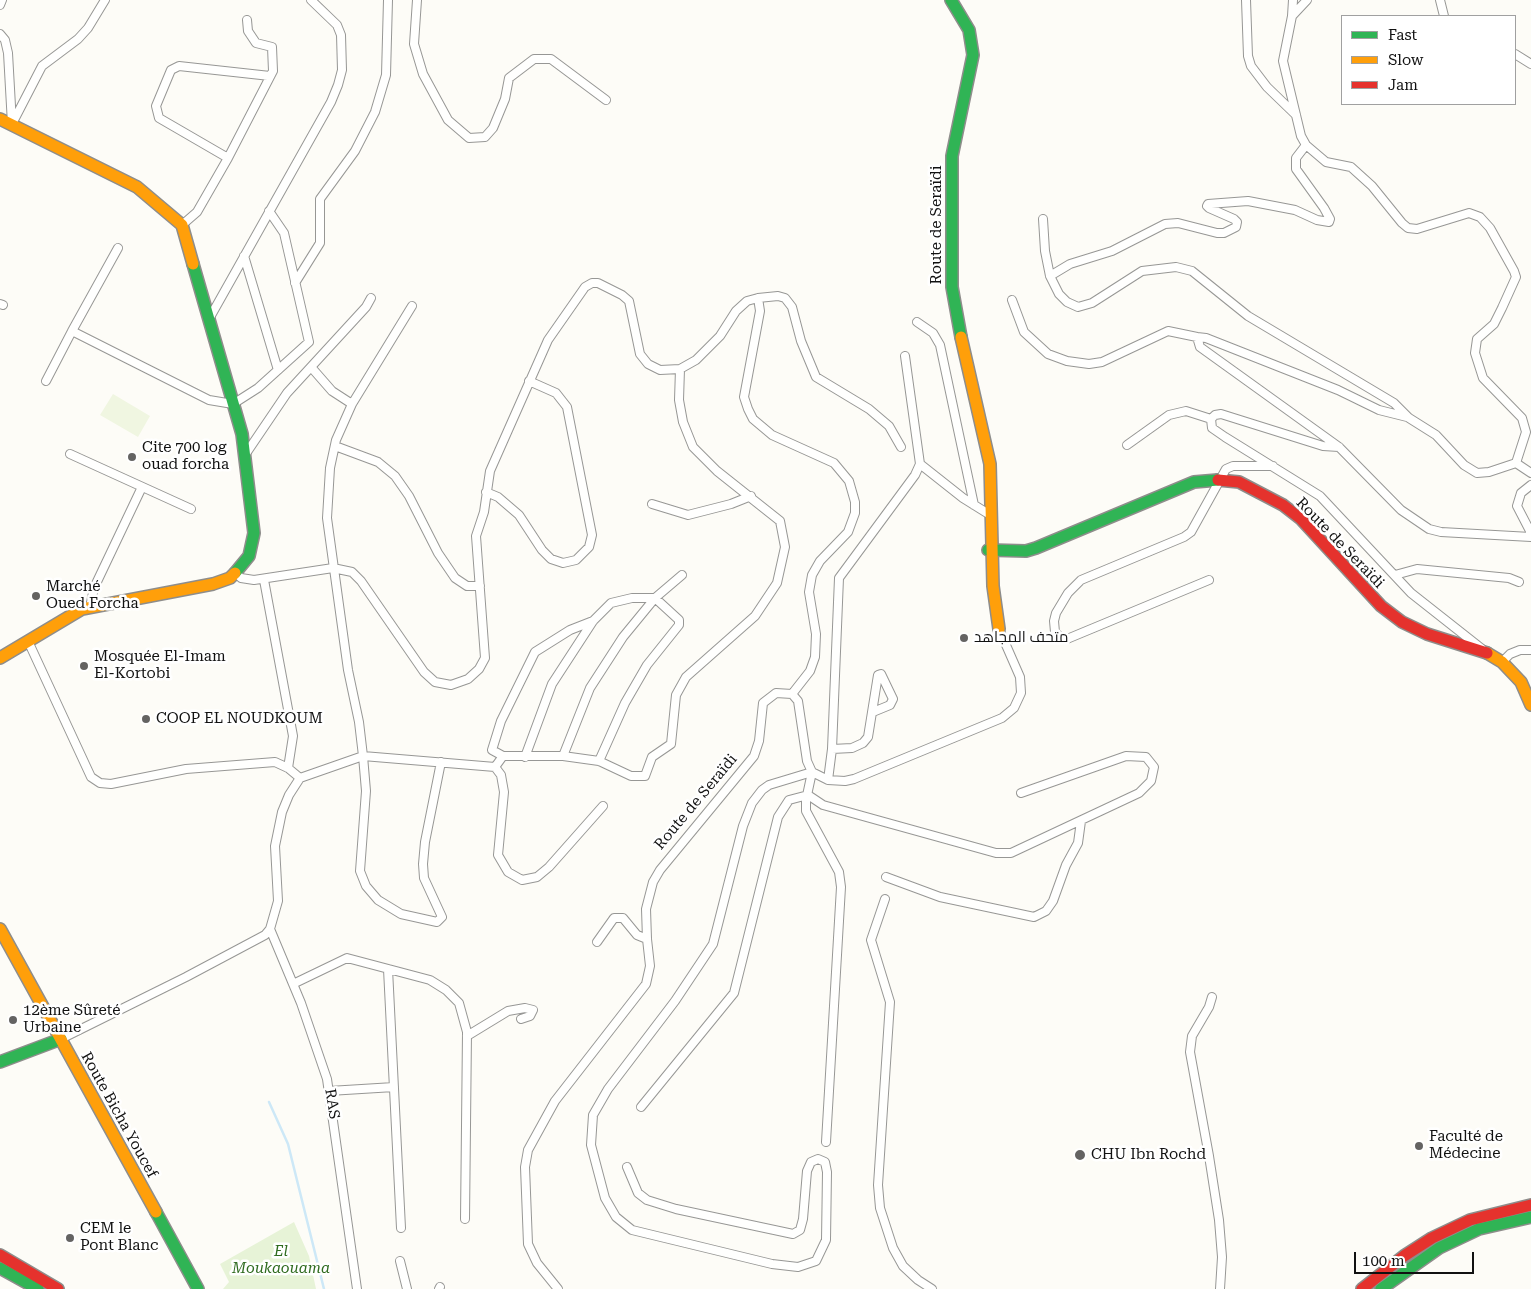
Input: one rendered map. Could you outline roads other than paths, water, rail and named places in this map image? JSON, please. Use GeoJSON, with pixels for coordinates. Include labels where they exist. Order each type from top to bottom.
{"type":"FeatureCollection","features":[{"type":"Feature","properties":{"kind":"main road","name":"Route de Seraïdi"},"geometry":{"type":"LineString","coordinates":[[951,0],[969,30],[973,54],[952,156],[952,287],[960,335],[988,454],[990,598],[999,629]]}},
{"type":"Feature","properties":{"kind":"main road"},"geometry":{"type":"LineString","coordinates":[[0,119],[137,187],[167,209],[182,225],[242,434],[254,533],[249,556],[236,573],[222,582],[90,607],[76,612],[0,658]]}},
{"type":"Feature","properties":{"kind":"main road","name":"Route de Seraïdi"},"geometry":{"type":"LineString","coordinates":[[988,454],[987,513],[990,553]]}},
{"type":"Feature","properties":{"kind":"main road","name":"Route de Seraïdi"},"geometry":{"type":"LineString","coordinates":[[990,553],[1034,554],[1068,539],[1076,533],[1194,482],[1220,479],[1249,486],[1292,512],[1381,606],[1402,622],[1427,634],[1486,653],[1502,662],[1522,682],[1531,705]]}},
{"type":"Feature","properties":{"kind":"main road","name":"Route Bicha Youcef"},"geometry":{"type":"LineString","coordinates":[[0,929],[198,1289]]}},
{"type":"Feature","properties":{"kind":"main road"},"geometry":{"type":"LineString","coordinates":[[0,1062],[61,1039]]}},
{"type":"Feature","properties":{"kind":"main road"},"geometry":{"type":"LineString","coordinates":[[1362,1289],[1404,1256],[1432,1238],[1470,1220],[1531,1205]]}},
{"type":"Feature","properties":{"kind":"main road"},"geometry":{"type":"LineString","coordinates":[[1381,1289],[1440,1248],[1479,1229],[1531,1217]]}},
{"type":"Feature","properties":{"kind":"main road"},"geometry":{"type":"LineString","coordinates":[[0,1255],[58,1289]]}},
{"type":"Feature","properties":{"kind":"main road"},"geometry":{"type":"LineString","coordinates":[[0,1268],[38,1289]]}},
{"type":"Feature","properties":{"kind":"street"},"geometry":{"type":"LineString","coordinates":[[0,5],[2,0]]}},
{"type":"Feature","properties":{"kind":"street"},"geometry":{"type":"LineString","coordinates":[[12,124],[42,66],[78,39],[88,28],[105,0]]}},
{"type":"Feature","properties":{"kind":"street"},"geometry":{"type":"LineString","coordinates":[[208,320],[331,102],[342,70],[341,35],[337,25],[310,0]]}},
{"type":"Feature","properties":{"kind":"street"},"geometry":{"type":"LineString","coordinates":[[295,283],[320,243],[320,198],[355,150],[375,112],[386,75],[388,0]]}},
{"type":"Feature","properties":{"kind":"street"},"geometry":{"type":"LineString","coordinates":[[417,0],[414,44],[423,74],[448,120],[469,138],[485,137],[493,128],[505,99],[509,78],[534,59],[550,59],[606,100]]}},
{"type":"Feature","properties":{"kind":"street"},"geometry":{"type":"LineString","coordinates":[[1246,0],[1248,56],[1251,66],[1267,87],[1296,115]]}},
{"type":"Feature","properties":{"kind":"street"},"geometry":{"type":"LineString","coordinates":[[1293,0],[1292,16],[1283,62],[1306,146],[1326,162],[1351,167],[1372,186],[1408,228],[1417,229],[1468,213],[1480,217],[1490,228],[1516,277],[1494,324],[1477,340],[1475,353],[1483,378],[1522,418],[1526,432],[1516,463]]}},
{"type":"Feature","properties":{"kind":"street"},"geometry":{"type":"LineString","coordinates":[[1292,16],[1308,0]]}},
{"type":"Feature","properties":{"kind":"street"},"geometry":{"type":"LineString","coordinates":[[1440,0],[1444,15]]}},
{"type":"Feature","properties":{"kind":"street"},"geometry":{"type":"LineString","coordinates":[[182,225],[197,212],[228,158],[273,71],[272,47],[256,43],[248,31],[247,20]]}},
{"type":"Feature","properties":{"kind":"street"},"geometry":{"type":"LineString","coordinates":[[0,34],[5,40],[8,53],[12,124]]}},
{"type":"Feature","properties":{"kind":"street"},"geometry":{"type":"LineString","coordinates":[[1516,55],[1531,64]]}},
{"type":"Feature","properties":{"kind":"street"},"geometry":{"type":"LineString","coordinates":[[228,158],[159,118],[156,106],[170,70],[179,66],[270,76]]}},
{"type":"Feature","properties":{"kind":"street"},"geometry":{"type":"LineString","coordinates":[[1050,276],[1070,264],[1112,251],[1165,224],[1178,223],[1217,233],[1224,233],[1236,227],[1237,222],[1234,219],[1209,208],[1208,204],[1248,201],[1295,210],[1317,220],[1329,222],[1330,219],[1324,208],[1296,169],[1296,158],[1306,146]]}},
{"type":"Feature","properties":{"kind":"street"},"geometry":{"type":"LineString","coordinates":[[72,331],[208,400],[233,404],[258,388],[310,342],[284,234],[269,211]]}},
{"type":"Feature","properties":{"kind":"street"},"geometry":{"type":"LineString","coordinates":[[1043,219],[1045,252],[1050,276],[1059,294],[1067,302],[1078,307],[1092,303],[1142,271],[1176,267],[1192,271],[1248,316],[1394,403],[1409,418],[1436,435],[1464,465],[1477,473],[1489,472],[1516,463]]}},
{"type":"Feature","properties":{"kind":"street"},"geometry":{"type":"LineString","coordinates":[[46,381],[118,248]]}},
{"type":"Feature","properties":{"kind":"street"},"geometry":{"type":"LineString","coordinates":[[244,256],[278,370]]}},
{"type":"Feature","properties":{"kind":"street"},"geometry":{"type":"LineString","coordinates":[[236,573],[248,580],[264,580],[333,568],[346,569],[357,576],[424,672],[435,682],[451,685],[468,679],[479,669],[485,658],[476,536],[484,512],[490,471],[548,340],[586,287],[595,283],[622,294],[629,301],[638,347],[648,364],[660,370],[680,369],[696,360],[720,336],[736,311],[747,301],[778,296],[788,300],[792,306],[801,341],[816,377],[869,409],[889,426],[901,447]]}},
{"type":"Feature","properties":{"kind":"street"},"geometry":{"type":"LineString","coordinates":[[245,456],[287,393],[366,306],[371,298]]}},
{"type":"Feature","properties":{"kind":"street"},"geometry":{"type":"LineString","coordinates":[[758,298],[760,311],[744,397],[748,409],[758,424],[772,435],[834,463],[849,481],[855,502],[852,522],[848,532],[820,560],[812,575],[809,592],[816,634],[815,657],[810,671],[792,694],[798,701],[807,761],[812,772],[806,811],[839,872],[842,887],[826,1142]]}},
{"type":"Feature","properties":{"kind":"street"},"geometry":{"type":"LineString","coordinates":[[1012,300],[1024,332],[1048,354],[1067,361],[1089,364],[1102,362],[1168,331],[1206,338],[1338,390],[1379,410],[1409,418]]}},
{"type":"Feature","properties":{"kind":"street"},"geometry":{"type":"LineString","coordinates":[[412,306],[352,404],[335,446],[330,468],[327,518],[333,568],[363,756],[366,791],[360,871],[366,886],[378,900],[401,914],[437,922],[442,917],[424,878],[423,864],[425,842],[441,762]]}},
{"type":"Feature","properties":{"kind":"street"},"geometry":{"type":"LineString","coordinates":[[917,322],[933,333],[940,345],[974,505]]}},
{"type":"Feature","properties":{"kind":"street"},"geometry":{"type":"LineString","coordinates":[[1197,337],[1200,346],[1339,447],[1401,510],[1428,529],[1441,532],[1531,537]]}},
{"type":"Feature","properties":{"kind":"street"},"geometry":{"type":"LineString","coordinates":[[828,780],[832,749],[839,578],[915,475],[920,464],[905,356]]}},
{"type":"Feature","properties":{"kind":"street"},"geometry":{"type":"LineString","coordinates":[[311,367],[332,391],[352,404]]}},
{"type":"Feature","properties":{"kind":"street"},"geometry":{"type":"LineString","coordinates":[[593,621],[570,630],[536,652],[501,721],[492,750],[503,756],[563,756],[599,761],[631,776],[645,776],[652,756],[671,744],[676,695],[686,676],[755,616],[776,583],[786,547],[780,521],[751,496],[717,471],[692,447],[683,422],[679,400],[680,369]]}},
{"type":"Feature","properties":{"kind":"street"},"geometry":{"type":"LineString","coordinates":[[486,492],[498,497],[519,515],[542,550],[552,559],[564,563],[576,560],[589,548],[592,535],[568,407],[556,393],[529,381]]}},
{"type":"Feature","properties":{"kind":"street"},"geometry":{"type":"LineString","coordinates":[[1127,446],[1168,415],[1186,411],[1211,419]]}},
{"type":"Feature","properties":{"kind":"street"},"geometry":{"type":"LineString","coordinates":[[1211,419],[1221,414],[1323,446],[1339,447]]}},
{"type":"Feature","properties":{"kind":"street"},"geometry":{"type":"LineString","coordinates":[[1211,419],[1212,428],[1320,496],[1412,593],[1486,653]]}},
{"type":"Feature","properties":{"kind":"street"},"geometry":{"type":"LineString","coordinates":[[335,446],[378,462],[395,476],[409,496],[438,553],[454,578],[467,586],[480,586]]}},
{"type":"Feature","properties":{"kind":"street"},"geometry":{"type":"LineString","coordinates":[[70,454],[191,509]]}},
{"type":"Feature","properties":{"kind":"street"},"geometry":{"type":"LineString","coordinates":[[1516,463],[1531,473]]}},
{"type":"Feature","properties":{"kind":"street"},"geometry":{"type":"LineString","coordinates":[[920,464],[987,513]]}},
{"type":"Feature","properties":{"kind":"street"},"geometry":{"type":"LineString","coordinates":[[1209,580],[1068,639],[1061,638],[1055,632],[1054,620],[1056,613],[1076,584],[1086,577],[1188,535],[1194,528],[1220,479],[1229,467],[1273,466]]}},
{"type":"Feature","properties":{"kind":"street"},"geometry":{"type":"LineString","coordinates":[[1531,485],[1521,493],[1517,506],[1531,533]]}},
{"type":"Feature","properties":{"kind":"street"},"geometry":{"type":"LineString","coordinates":[[90,607],[94,588],[142,487]]}},
{"type":"Feature","properties":{"kind":"street"},"geometry":{"type":"LineString","coordinates":[[652,504],[688,515],[732,504],[751,496]]}},
{"type":"Feature","properties":{"kind":"street"},"geometry":{"type":"LineString","coordinates":[[1395,575],[1417,569],[1509,578],[1520,582]]}},
{"type":"Feature","properties":{"kind":"street"},"geometry":{"type":"LineString","coordinates":[[563,756],[590,688],[623,637],[655,598],[682,576]]}},
{"type":"Feature","properties":{"kind":"street"},"geometry":{"type":"LineString","coordinates":[[264,580],[293,736],[288,768]]}},
{"type":"Feature","properties":{"kind":"street"},"geometry":{"type":"LineString","coordinates":[[525,757],[552,684],[593,621],[611,603],[632,598],[655,598],[679,620],[679,626],[647,665],[629,695],[599,761]]}},
{"type":"Feature","properties":{"kind":"street","name":"Route de Seraïdi"},"geometry":{"type":"LineString","coordinates":[[812,772],[828,780],[845,781],[854,779],[1008,714],[1018,701],[1021,685],[1020,677],[999,629]]}},
{"type":"Feature","properties":{"kind":"street"},"geometry":{"type":"LineString","coordinates":[[28,641],[91,777],[100,782],[112,784],[186,769],[275,762],[288,768],[300,778]]}},
{"type":"Feature","properties":{"kind":"street"},"geometry":{"type":"LineString","coordinates":[[1502,662],[1510,654],[1520,650],[1531,650]]}},
{"type":"Feature","properties":{"kind":"street"},"geometry":{"type":"LineString","coordinates":[[832,749],[852,748],[863,743],[868,737],[878,675],[880,674],[893,699],[890,705],[873,712]]}},
{"type":"Feature","properties":{"kind":"street","name":"Route de Seraïdi"},"geometry":{"type":"LineString","coordinates":[[558,1289],[537,1263],[528,1244],[525,1167],[528,1150],[555,1101],[646,984],[650,966],[646,939],[648,895],[660,870],[754,756],[759,741],[763,703],[776,693],[792,694]]}},
{"type":"Feature","properties":{"kind":"street"},"geometry":{"type":"LineString","coordinates":[[61,1039],[186,977],[265,934],[270,929],[278,901],[275,846],[282,812],[288,795],[300,778],[363,756],[495,767],[501,775],[504,792],[498,855],[508,872],[522,880],[537,877],[549,867],[603,806]]}},
{"type":"Feature","properties":{"kind":"street"},"geometry":{"type":"LineString","coordinates":[[495,767],[503,756]]}},
{"type":"Feature","properties":{"kind":"street"},"geometry":{"type":"LineString","coordinates":[[641,1107],[734,993],[780,810],[789,800],[808,795],[823,805],[996,852],[1011,853],[1081,821],[1145,788],[1154,773],[1151,761],[1143,756],[1126,756],[1021,793]]}},
{"type":"Feature","properties":{"kind":"street"},"geometry":{"type":"LineString","coordinates":[[627,1167],[638,1193],[647,1200],[676,1209],[792,1234],[800,1230],[804,1219],[807,1171],[811,1162],[818,1159],[825,1162],[827,1172],[826,1240],[816,1261],[798,1267],[772,1264],[632,1230],[616,1217],[605,1198],[591,1145],[592,1115],[608,1089],[675,1002],[713,944],[743,826],[752,803],[762,790],[769,785],[812,772]]}},
{"type":"Feature","properties":{"kind":"street"},"geometry":{"type":"LineString","coordinates":[[886,877],[940,898],[1024,917],[1034,917],[1046,911],[1054,901],[1066,865],[1078,843],[1081,821]]}},
{"type":"Feature","properties":{"kind":"street"},"geometry":{"type":"LineString","coordinates":[[885,899],[871,940],[890,1002],[878,1186],[880,1208],[893,1248],[903,1266],[918,1280],[932,1289]]}},
{"type":"Feature","properties":{"kind":"street"},"geometry":{"type":"LineString","coordinates":[[597,942],[614,918],[623,918],[637,935],[646,939]]}},
{"type":"Feature","properties":{"kind":"street","name":"RAS"},"geometry":{"type":"LineString","coordinates":[[270,929],[294,984],[328,1079],[357,1289]]}},
{"type":"Feature","properties":{"kind":"street"},"geometry":{"type":"LineString","coordinates":[[294,984],[346,958],[430,980],[446,990],[459,1003],[467,1036],[465,1219]]}},
{"type":"Feature","properties":{"kind":"street"},"geometry":{"type":"LineString","coordinates":[[388,969],[401,1228]]}},
{"type":"Feature","properties":{"kind":"street"},"geometry":{"type":"LineString","coordinates":[[1212,996],[1209,1007],[1192,1036],[1190,1052],[1209,1156],[1218,1220],[1222,1257],[1220,1289]]}},
{"type":"Feature","properties":{"kind":"street"},"geometry":{"type":"LineString","coordinates":[[467,1036],[508,1011],[525,1008],[533,1010],[530,1016],[521,1019]]}},
{"type":"Feature","properties":{"kind":"street"},"geometry":{"type":"LineString","coordinates":[[330,1091],[394,1087]]}},
{"type":"Feature","properties":{"kind":"street"},"geometry":{"type":"LineString","coordinates":[[400,1261],[407,1289]]}},
{"type":"Feature","properties":{"kind":"waterway"},"geometry":{"type":"LineString","coordinates":[[269,1102],[288,1144],[324,1289]]}},
{"type":"Feature","properties":{"kind":"place","name":"Cite 700 log ouad forcha"},"geometry":{"type":"Point","coordinates":[132,457]}},
{"type":"Feature","properties":{"kind":"place","name":"Marché Oued Forcha"},"geometry":{"type":"Point","coordinates":[36,596]}},
{"type":"Feature","properties":{"kind":"place","name":"متحف المجاهد"},"geometry":{"type":"Point","coordinates":[964,638]}},
{"type":"Feature","properties":{"kind":"place","name":"Mosquée El-Imam El-Kortobi"},"geometry":{"type":"Point","coordinates":[84,666]}},
{"type":"Feature","properties":{"kind":"place","name":"COOP EL NOUDKOUM"},"geometry":{"type":"Point","coordinates":[146,719]}},
{"type":"Feature","properties":{"kind":"place","name":"12ème Sûreté Urbaine"},"geometry":{"type":"Point","coordinates":[13,1020]}},
{"type":"Feature","properties":{"kind":"place","name":"Faculté de Médecine"},"geometry":{"type":"Point","coordinates":[1419,1146]}},
{"type":"Feature","properties":{"kind":"place","name":"CHU Ibn Rochd"},"geometry":{"type":"Point","coordinates":[1080,1155]}},
{"type":"Feature","properties":{"kind":"place","name":"CEM le Pont Blanc"},"geometry":{"type":"Point","coordinates":[70,1238]}},
{"type":"Feature","properties":{"kind":"park label","name":"El Moukaouama"},"geometry":{"type":"Point","coordinates":[281,1260]}}]}
